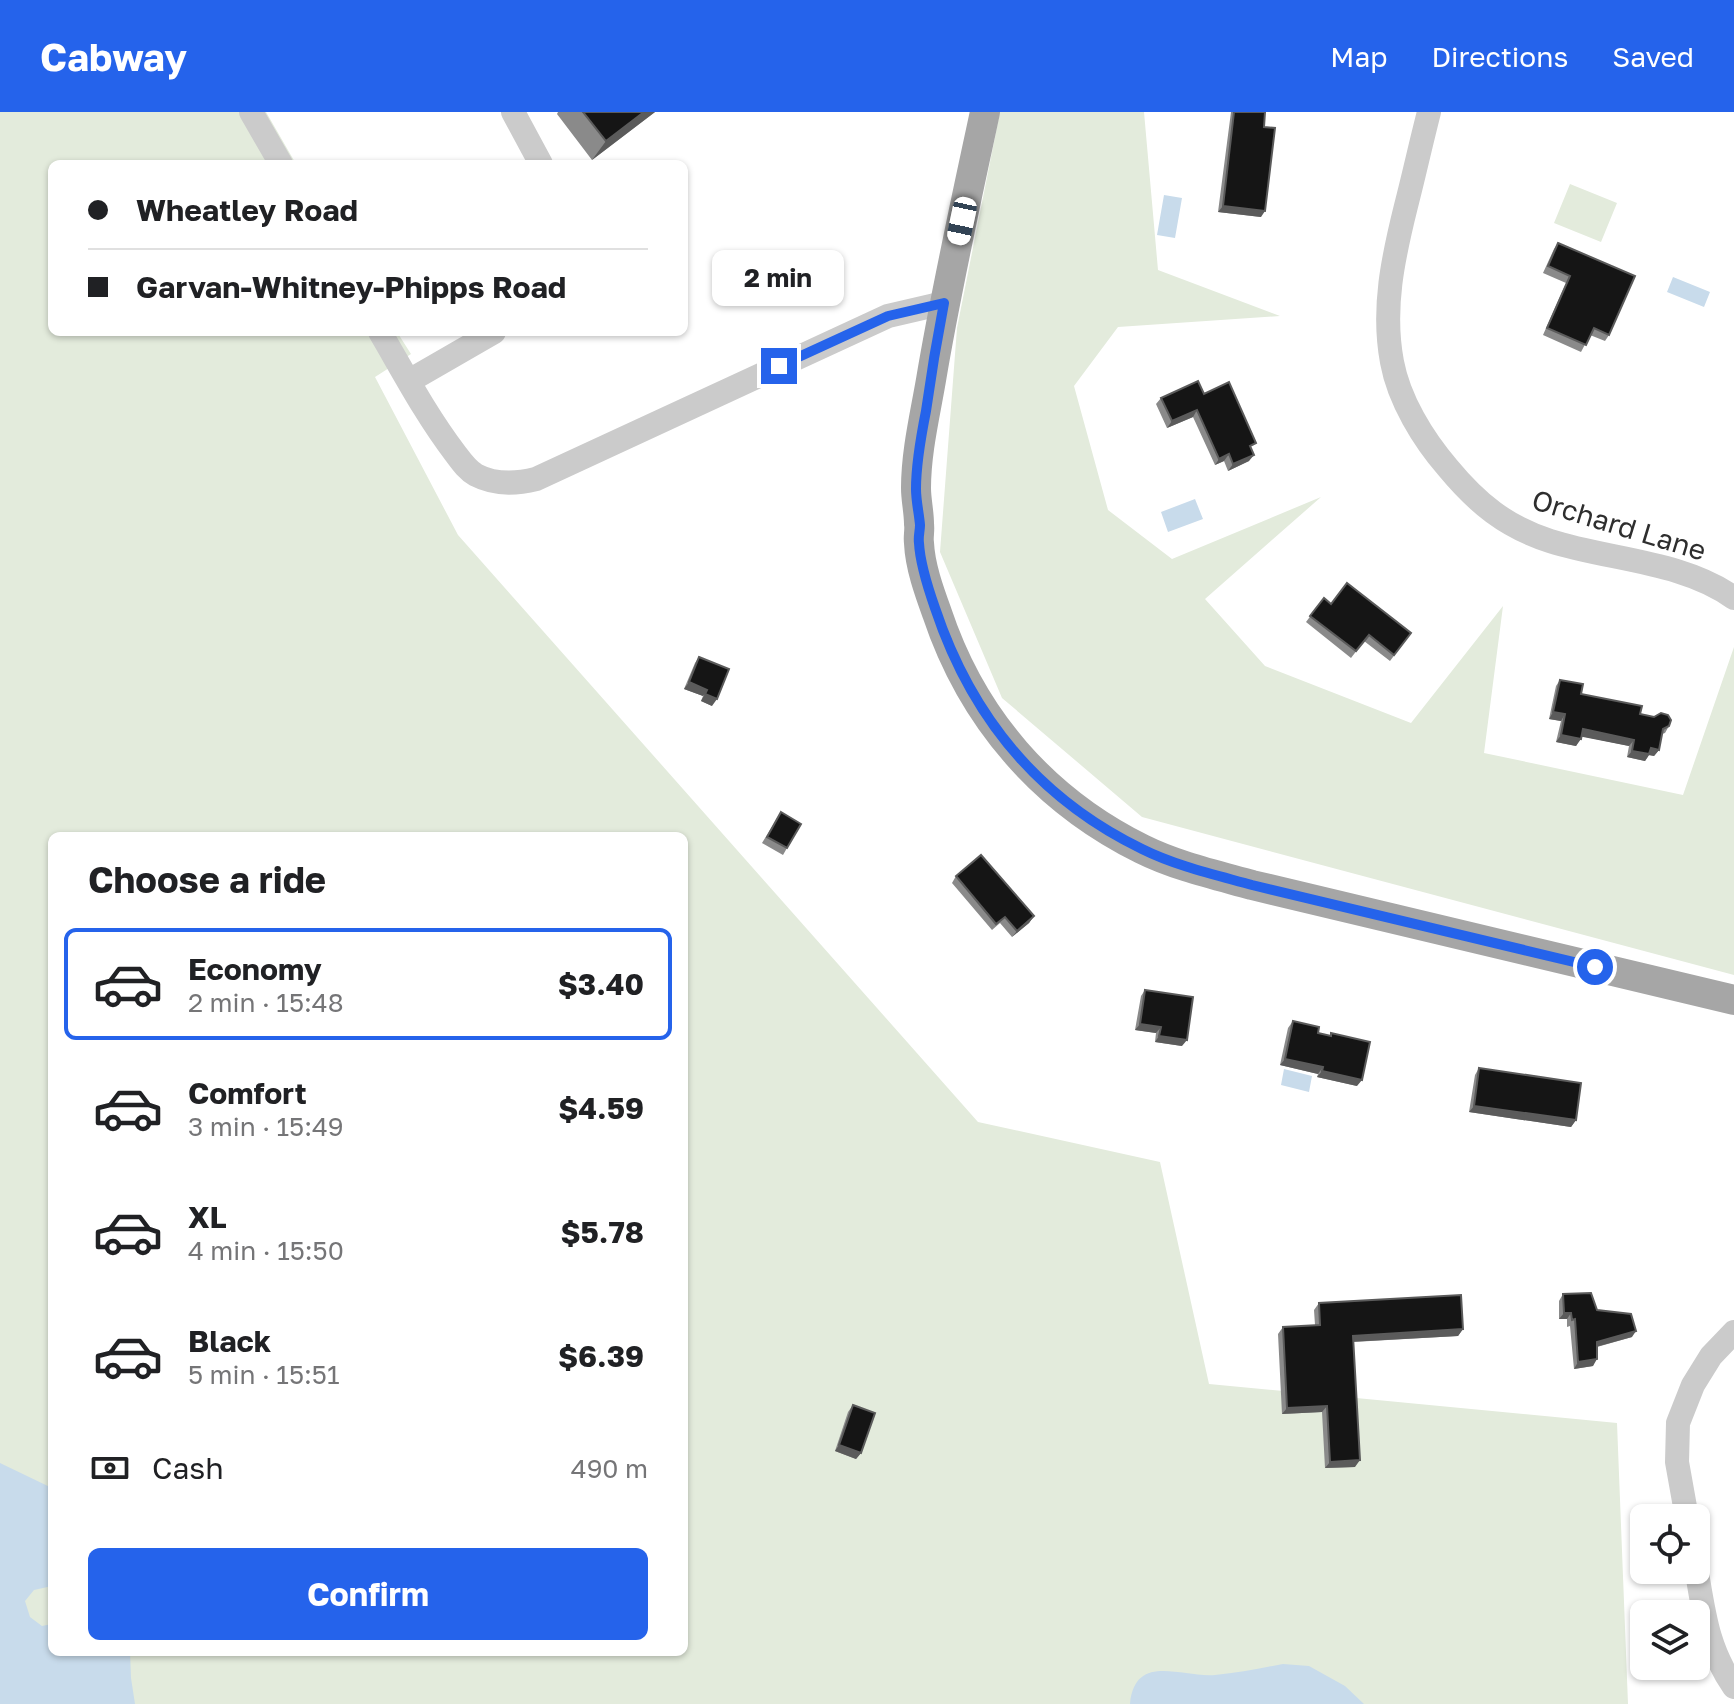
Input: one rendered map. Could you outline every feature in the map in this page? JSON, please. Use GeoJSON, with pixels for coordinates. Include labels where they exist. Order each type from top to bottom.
{"type":"FeatureCollection","features":[{"type":"Feature","properties":{"kind":"main road"},"geometry":{"type":"LineString","coordinates":[[985,112],[944,303],[922,433],[916,487],[919,544],[944,636],[966,683],[994,727],[1029,769],[1090,819],[1144,850],[1202,871],[1734,1000]]}},
{"type":"Feature","properties":{"kind":"street"},"geometry":{"type":"LineString","coordinates":[[251,112],[279,160]]}},
{"type":"Feature","properties":{"kind":"street"},"geometry":{"type":"LineString","coordinates":[[513,112],[539,160]]}},
{"type":"Feature","properties":{"kind":"street","name":"Orchard Lane"},"geometry":{"type":"LineString","coordinates":[[1429,112],[1395,254],[1388,296],[1387,328],[1392,365],[1406,403],[1424,436],[1465,489],[1490,512],[1518,528],[1548,541],[1707,582],[1734,598]]}},
{"type":"Feature","properties":{"kind":"street"},"geometry":{"type":"LineString","coordinates":[[382,336],[438,431],[467,468],[475,475],[496,482],[520,483],[536,479],[888,316],[944,303]]}},
{"type":"Feature","properties":{"kind":"street"},"geometry":{"type":"LineString","coordinates":[[409,381],[487,336]]}},
{"type":"Feature","properties":{"kind":"street"},"geometry":{"type":"LineString","coordinates":[[1684,1504],[1677,1462],[1678,1423],[1693,1385],[1711,1356],[1734,1332]]}},
{"type":"Feature","properties":{"kind":"street"},"geometry":{"type":"LineString","coordinates":[[1699,1584],[1708,1636],[1721,1668],[1734,1687]]}},
{"type":"Feature","properties":{"kind":"green space"},"geometry":{"type":"Polygon","coordinates":[[[0,112],[266,112],[294,160],[48,160],[48,336],[400,336],[411,354],[375,377],[458,535],[978,1122],[1160,1162],[1209,1384],[1617,1423],[1628,1704],[0,1704],[0,112]]]}},
{"type":"Feature","properties":{"kind":"green space"},"geometry":{"type":"Polygon","coordinates":[[[1000,112],[1144,112],[1158,270],[1280,316],[1118,327],[1074,386],[1108,510],[1172,559],[1321,497],[1205,599],[1265,666],[1411,723],[1503,606],[1484,753],[1683,795],[1734,647],[1734,975],[1142,817],[1002,698],[940,552],[957,328],[1000,112]]]}},
{"type":"Feature","properties":{"kind":"green space"},"geometry":{"type":"Polygon","coordinates":[[[1570,184],[1617,203],[1601,242],[1554,223],[1570,184]]]}},
{"type":"Feature","properties":{"kind":"water"},"geometry":{"type":"Polygon","coordinates":[[[1164,195],[1182,198],[1175,238],[1157,235],[1164,195]]]}},
{"type":"Feature","properties":{"kind":"water"},"geometry":{"type":"Polygon","coordinates":[[[1673,277],[1710,292],[1704,307],[1667,292],[1673,277]]]}},
{"type":"Feature","properties":{"kind":"water"},"geometry":{"type":"Polygon","coordinates":[[[1195,499],[1203,519],[1168,532],[1161,512],[1195,499]]]}},
{"type":"Feature","properties":{"kind":"water"},"geometry":{"type":"Polygon","coordinates":[[[1284,1069],[1312,1076],[1309,1092],[1281,1085],[1284,1069]]]}},
{"type":"Feature","properties":{"kind":"water"},"geometry":{"type":"Polygon","coordinates":[[[0,1463],[48,1486],[48,1587],[34,1590],[25,1601],[30,1617],[42,1626],[48,1625],[48,1656],[130,1656],[135,1704],[0,1704],[0,1463]]]}},
{"type":"Feature","properties":{"kind":"water"},"geometry":{"type":"Polygon","coordinates":[[[1283,1664],[1309,1666],[1345,1686],[1364,1704],[1130,1704],[1134,1688],[1141,1678],[1150,1673],[1215,1675],[1283,1664]]]}},
{"type":"Feature","properties":{"kind":"building"},"geometry":{"type":"Polygon","coordinates":[[[583,112],[644,112],[606,141],[583,112]]]}},
{"type":"Feature","properties":{"kind":"building"},"geometry":{"type":"Polygon","coordinates":[[[1234,112],[1265,112],[1264,127],[1275,128],[1265,211],[1223,206],[1234,112]]]}},
{"type":"Feature","properties":{"kind":"building"},"geometry":{"type":"Polygon","coordinates":[[[1558,243],[1635,276],[1609,335],[1594,328],[1586,345],[1547,328],[1570,276],[1548,266],[1558,243]]]}},
{"type":"Feature","properties":{"kind":"building"},"geometry":{"type":"Polygon","coordinates":[[[1198,381],[1204,394],[1229,382],[1256,443],[1250,446],[1254,455],[1233,464],[1229,454],[1219,459],[1197,410],[1172,421],[1161,398],[1198,381]]]}},
{"type":"Feature","properties":{"kind":"building"},"geometry":{"type":"Polygon","coordinates":[[[1347,583],[1411,633],[1394,655],[1369,635],[1356,651],[1310,616],[1324,598],[1331,604],[1347,583]]]}},
{"type":"Feature","properties":{"kind":"building"},"geometry":{"type":"Polygon","coordinates":[[[699,657],[729,669],[717,699],[705,694],[707,690],[689,682],[699,657]]]}},
{"type":"Feature","properties":{"kind":"building"},"geometry":{"type":"Polygon","coordinates":[[[1560,680],[1583,684],[1581,694],[1642,706],[1640,714],[1654,717],[1661,713],[1668,715],[1671,720],[1669,726],[1663,729],[1659,750],[1651,748],[1649,754],[1632,751],[1634,740],[1583,729],[1581,739],[1561,735],[1565,714],[1553,712],[1560,680]]]}},
{"type":"Feature","properties":{"kind":"building"},"geometry":{"type":"Polygon","coordinates":[[[781,812],[801,824],[787,848],[767,837],[781,812]]]}},
{"type":"Feature","properties":{"kind":"building"},"geometry":{"type":"Polygon","coordinates":[[[981,855],[1034,916],[1017,931],[1005,917],[996,924],[956,876],[981,855]]]}},
{"type":"Feature","properties":{"kind":"building"},"geometry":{"type":"Polygon","coordinates":[[[1145,990],[1193,997],[1187,1040],[1159,1036],[1161,1027],[1140,1024],[1145,990]]]}},
{"type":"Feature","properties":{"kind":"building"},"geometry":{"type":"Polygon","coordinates":[[[1293,1021],[1319,1027],[1318,1033],[1370,1042],[1362,1080],[1285,1059],[1293,1021]]]}},
{"type":"Feature","properties":{"kind":"building"},"geometry":{"type":"Polygon","coordinates":[[[1479,1068],[1581,1083],[1576,1120],[1474,1106],[1479,1068]]]}},
{"type":"Feature","properties":{"kind":"building"},"geometry":{"type":"Polygon","coordinates":[[[1591,1293],[1597,1310],[1631,1314],[1636,1331],[1597,1342],[1597,1359],[1578,1362],[1575,1319],[1572,1320],[1571,1313],[1564,1313],[1563,1294],[1591,1293]]]}},
{"type":"Feature","properties":{"kind":"building"},"geometry":{"type":"Polygon","coordinates":[[[1461,1295],[1463,1329],[1353,1336],[1360,1460],[1330,1462],[1327,1406],[1287,1408],[1283,1327],[1320,1325],[1319,1303],[1461,1295]]]}},
{"type":"Feature","properties":{"kind":"building"},"geometry":{"type":"Polygon","coordinates":[[[853,1405],[875,1413],[861,1453],[839,1445],[853,1405]]]}},
{"type":"Feature","properties":{"kind":"route"},"geometry":{"type":"LineString","coordinates":[[779,366],[888,316],[944,303],[916,487],[919,544],[929,589],[944,636],[966,683],[994,727],[1029,769],[1090,819],[1144,850],[1202,871],[1595,967]]}}]}
